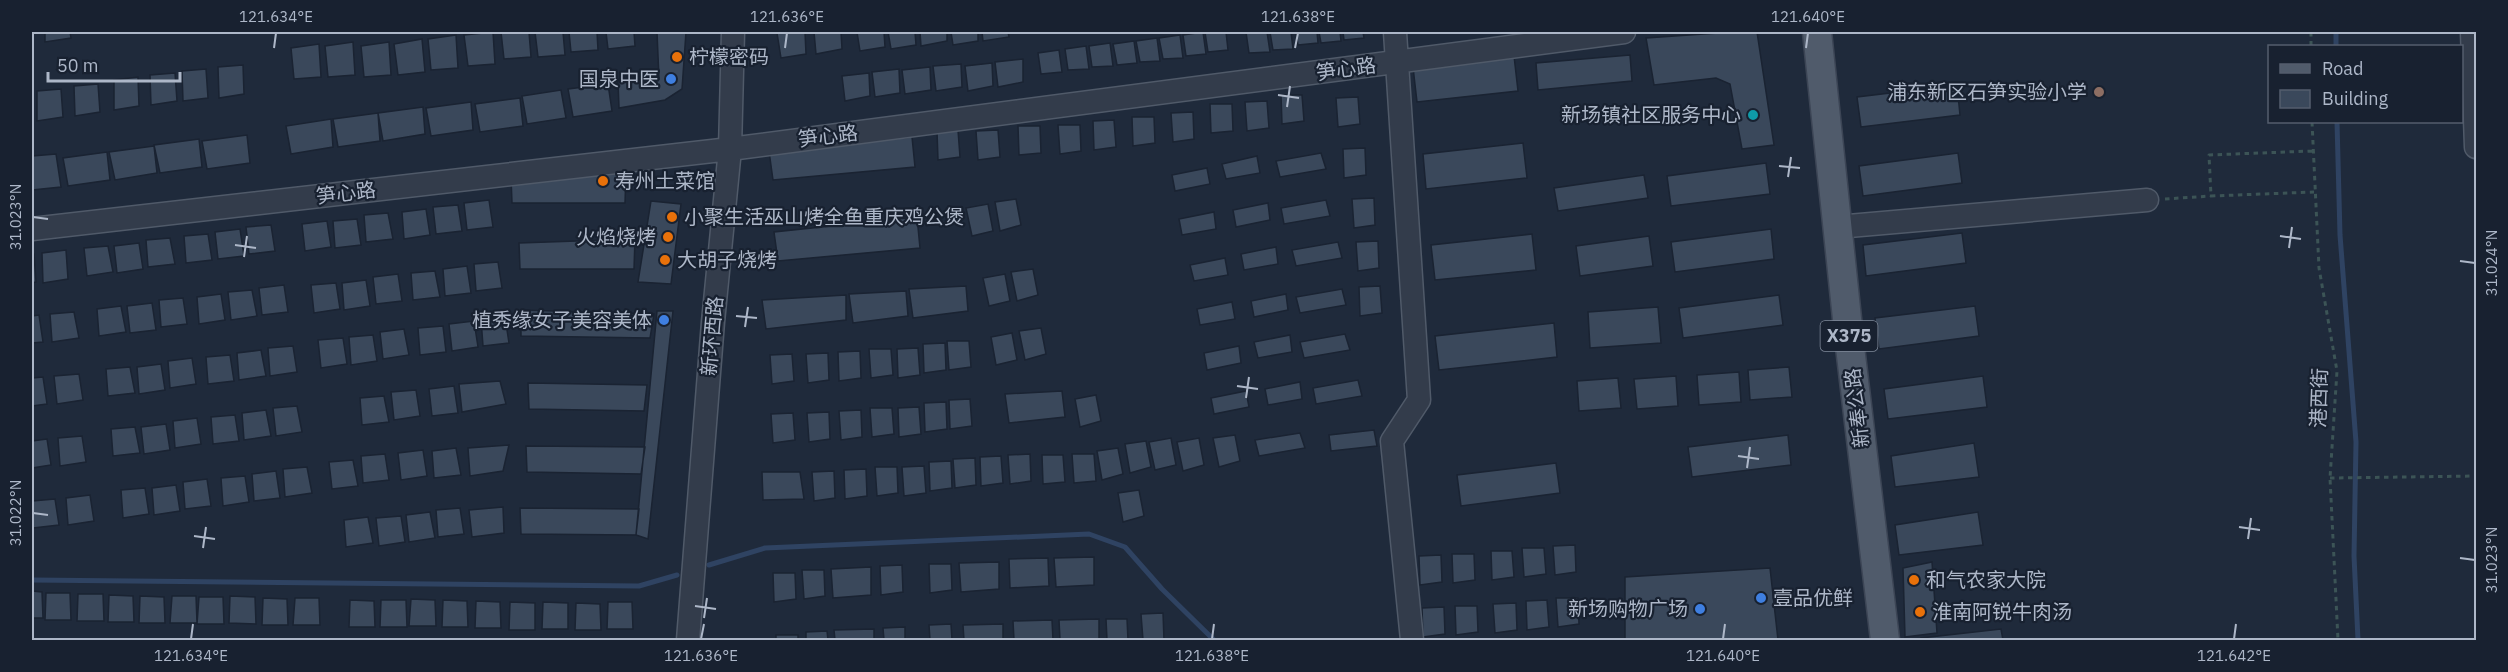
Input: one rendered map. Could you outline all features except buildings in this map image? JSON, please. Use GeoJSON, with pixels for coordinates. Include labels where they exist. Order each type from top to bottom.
{"type":"FeatureCollection","features":[{"type":"Feature","properties":{"kind":"main road","name":"新奉公路"},"geometry":{"type":"LineString","coordinates":[[1817,32],[1885,640]]}},
{"type":"Feature","properties":{"kind":"street","name":"新环西路"},"geometry":{"type":"LineString","coordinates":[[688,640],[713,322],[730,149],[733,32]]}},
{"type":"Feature","properties":{"kind":"street"},"geometry":{"type":"LineString","coordinates":[[1395,32],[1399,62],[1419,400],[1392,441],[1412,640]]}},
{"type":"Feature","properties":{"kind":"street","name":"笋心路"},"geometry":{"type":"LineString","coordinates":[[32,229],[730,149],[1624,32]]}},
{"type":"Feature","properties":{"kind":"street"},"geometry":{"type":"LineString","coordinates":[[2472,32],[2476,147]]}},
{"type":"Feature","properties":{"kind":"street"},"geometry":{"type":"LineString","coordinates":[[1837,227],[2147,200]]}},
{"type":"Feature","properties":{"kind":"path","name":"港西街"},"geometry":{"type":"LineString","coordinates":[[2312,123],[2319,268],[2337,371],[2330,478],[2338,640]]}},
{"type":"Feature","properties":{"kind":"path"},"geometry":{"type":"LineString","coordinates":[[2211,196],[2209,155],[2312,151]]}},
{"type":"Feature","properties":{"kind":"path"},"geometry":{"type":"LineString","coordinates":[[2147,200],[2315,192]]}},
{"type":"Feature","properties":{"kind":"path"},"geometry":{"type":"LineString","coordinates":[[2330,478],[2476,476]]}},
{"type":"Feature","properties":{"kind":"waterway"},"geometry":{"type":"LineString","coordinates":[[2336,32],[2336,45]]}},
{"type":"Feature","properties":{"kind":"waterway"},"geometry":{"type":"LineString","coordinates":[[2337,123],[2340,235],[2356,442],[2354,556],[2358,640]]}},
{"type":"Feature","properties":{"kind":"waterway"},"geometry":{"type":"LineString","coordinates":[[709,565],[765,548],[1089,534],[1125,547],[1162,589],[1214,640]]}},
{"type":"Feature","properties":{"kind":"waterway"},"geometry":{"type":"LineString","coordinates":[[32,580],[639,586],[677,575]]}},
{"type":"Feature","properties":{"kind":"place","name":"柠檬密码"},"geometry":{"type":"Point","coordinates":[677,57]}},
{"type":"Feature","properties":{"kind":"place","name":"国泉中医"},"geometry":{"type":"Point","coordinates":[671,79]}},
{"type":"Feature","properties":{"kind":"place","name":"浦东新区石笋实验小学"},"geometry":{"type":"Point","coordinates":[2099,92]}},
{"type":"Feature","properties":{"kind":"place","name":"新场镇社区服务中心"},"geometry":{"type":"Point","coordinates":[1753,115]}},
{"type":"Feature","properties":{"kind":"place","name":"寿州土菜馆"},"geometry":{"type":"Point","coordinates":[603,181]}},
{"type":"Feature","properties":{"kind":"place","name":"小聚生活巫山烤全鱼重庆鸡公煲"},"geometry":{"type":"Point","coordinates":[672,217]}},
{"type":"Feature","properties":{"kind":"place","name":"火焰烧烤"},"geometry":{"type":"Point","coordinates":[668,237]}},
{"type":"Feature","properties":{"kind":"place","name":"大胡子烧烤"},"geometry":{"type":"Point","coordinates":[665,260]}},
{"type":"Feature","properties":{"kind":"place","name":"植秀缘女子美容美体"},"geometry":{"type":"Point","coordinates":[664,320]}},
{"type":"Feature","properties":{"kind":"place","name":"和气农家大院"},"geometry":{"type":"Point","coordinates":[1914,580]}},
{"type":"Feature","properties":{"kind":"place","name":"壹品优鲜"},"geometry":{"type":"Point","coordinates":[1761,598]}},
{"type":"Feature","properties":{"kind":"place","name":"新场购物广场"},"geometry":{"type":"Point","coordinates":[1700,609]}},
{"type":"Feature","properties":{"kind":"place","name":"淮南阿锐牛肉汤"},"geometry":{"type":"Point","coordinates":[1920,612]}}]}
